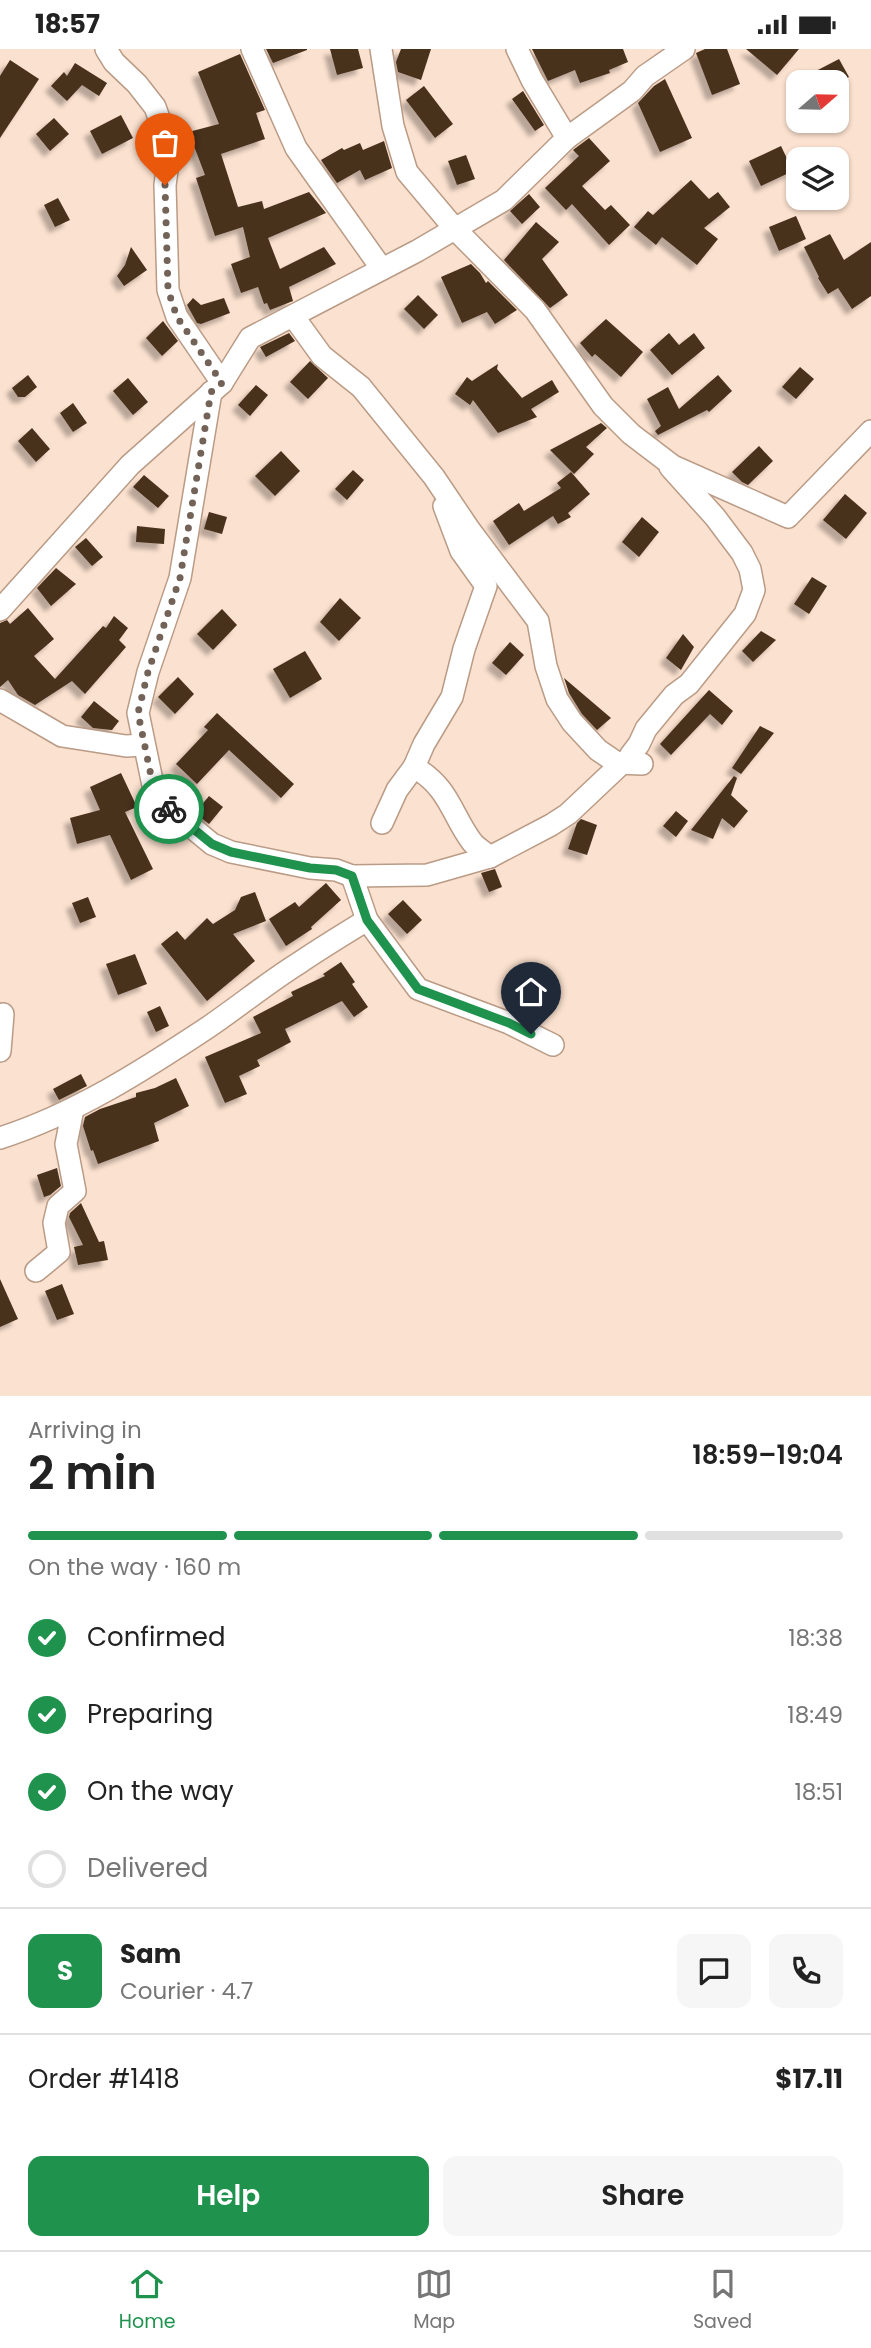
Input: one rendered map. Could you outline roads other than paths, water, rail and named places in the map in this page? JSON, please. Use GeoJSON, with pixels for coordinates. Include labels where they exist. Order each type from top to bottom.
{"type":"FeatureCollection","features":[{"type":"Feature","properties":{"kind":"street"},"geometry":{"type":"LineString","coordinates":[[106,49],[114,62],[137,84],[155,107],[170,149],[165,185],[168,290],[177,317],[217,388],[180,578],[148,672],[138,713],[155,795],[212,844],[231,852],[310,868],[336,870],[352,876],[427,875],[490,857],[515,845],[568,814],[631,762],[646,729],[674,695],[689,684],[745,614],[754,590],[750,569],[742,553],[716,517],[664,459]]}},
{"type":"Feature","properties":{"kind":"street"},"geometry":{"type":"LineString","coordinates":[[252,49],[296,148],[382,269]]}},
{"type":"Feature","properties":{"kind":"street"},"geometry":{"type":"LineString","coordinates":[[381,49],[393,126],[407,172],[454,229],[535,310],[603,406],[631,435],[673,466],[788,517],[871,431]]}},
{"type":"Feature","properties":{"kind":"street"},"geometry":{"type":"LineString","coordinates":[[517,49],[532,80],[567,138]]}},
{"type":"Feature","properties":{"kind":"street"},"geometry":{"type":"LineString","coordinates":[[0,610],[130,465],[217,388],[250,338],[382,269],[504,200],[567,138],[632,91],[645,76],[684,49]]}},
{"type":"Feature","properties":{"kind":"street"},"geometry":{"type":"LineString","coordinates":[[293,316],[322,356],[361,387],[434,477],[538,621],[546,667],[557,699],[567,715],[598,750],[631,762]]}},
{"type":"Feature","properties":{"kind":"street"},"geometry":{"type":"LineString","coordinates":[[382,823],[397,790],[414,767],[424,744],[452,697],[464,649],[486,586],[461,551],[434,477]]}},
{"type":"Feature","properties":{"kind":"street"},"geometry":{"type":"LineString","coordinates":[[0,700],[62,736],[126,746],[144,745]]}},
{"type":"Feature","properties":{"kind":"street"},"geometry":{"type":"LineString","coordinates":[[414,767],[428,775],[450,801],[473,844],[490,857]]}},
{"type":"Feature","properties":{"kind":"street"},"geometry":{"type":"LineString","coordinates":[[352,876],[367,920],[418,989],[509,1023],[553,1045]]}},
{"type":"Feature","properties":{"kind":"street"},"geometry":{"type":"LineString","coordinates":[[0,1138],[26,1130],[73,1109],[113,1087],[367,920]]}},
{"type":"Feature","properties":{"kind":"street"},"geometry":{"type":"LineString","coordinates":[[0,1051],[2,1014]]}},
{"type":"Feature","properties":{"kind":"street"},"geometry":{"type":"LineString","coordinates":[[36,1271],[59,1252],[54,1223],[58,1206],[75,1191],[66,1144],[73,1109]]}}]}
